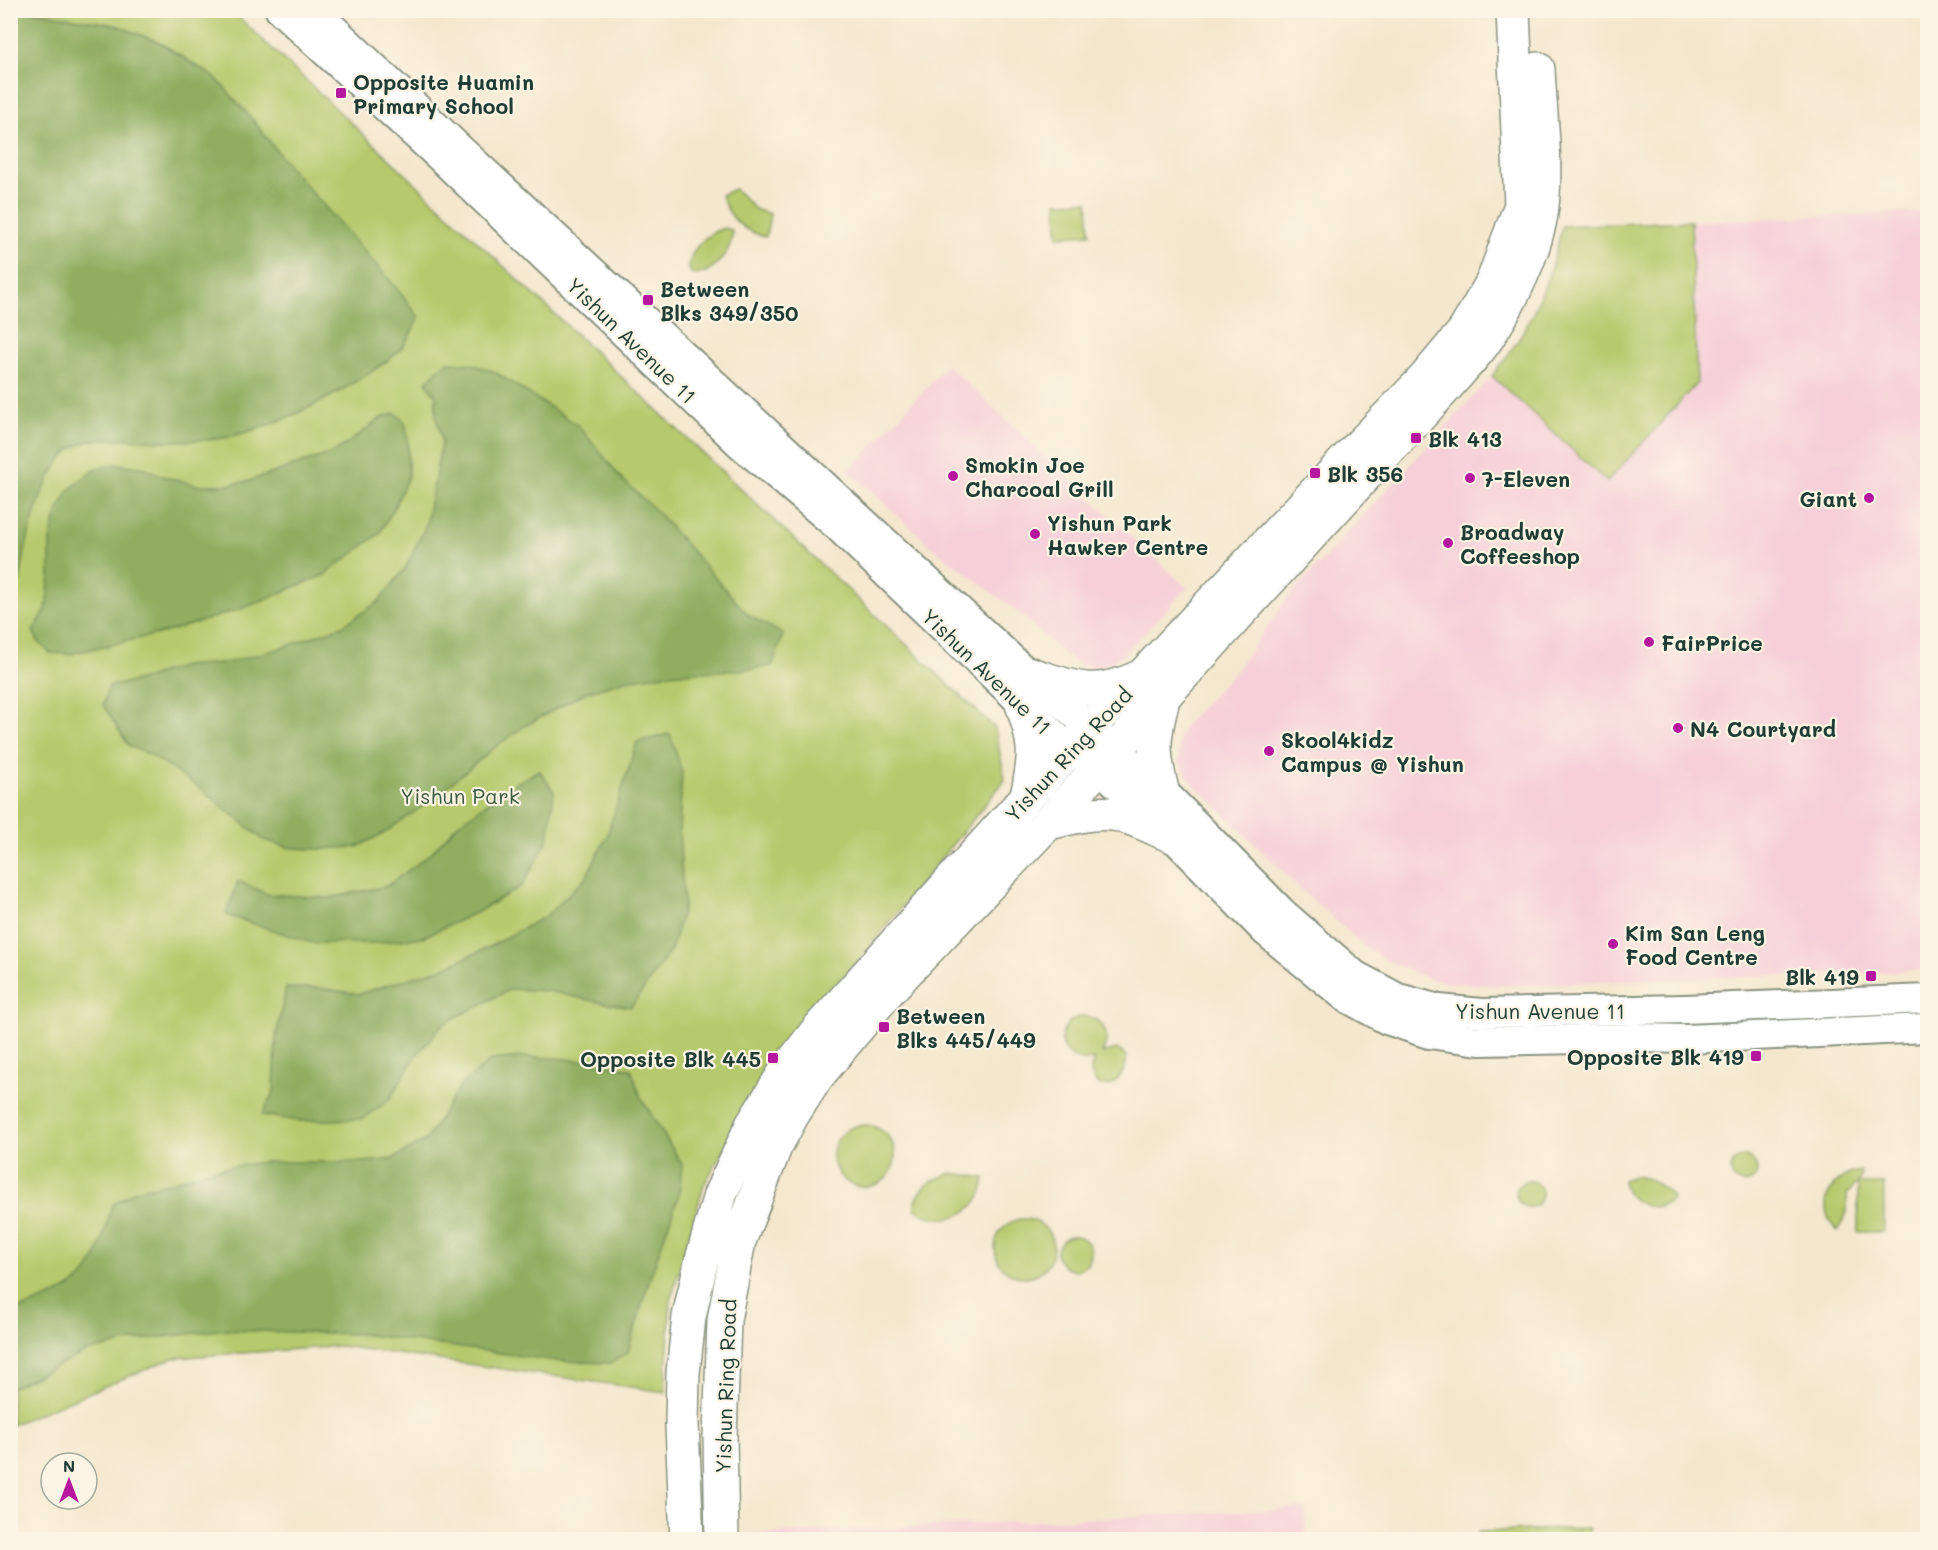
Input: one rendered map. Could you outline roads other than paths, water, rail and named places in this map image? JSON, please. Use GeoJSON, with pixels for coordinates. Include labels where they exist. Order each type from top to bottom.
{"type":"FeatureCollection","features":[{"type":"Feature","properties":{"kind":"main road","name":"Yishun Ring Road"},"geometry":{"type":"LineString","coordinates":[[722,1539],[720,1437],[724,1320],[739,1241],[775,1147],[816,1078],[890,988],[1107,759],[1154,686],[1354,451],[1424,379],[1466,330],[1488,291],[1521,205],[1513,10]]}},
{"type":"Feature","properties":{"kind":"main road","name":"Yishun Ring Road"},"geometry":{"type":"LineString","coordinates":[[687,1539],[682,1425],[683,1373],[689,1317],[720,1195],[752,1125],[785,1072],[813,1036],[1080,738],[1154,686],[1448,385],[1485,341],[1506,308],[1538,233],[1544,178],[1536,10]]}},
{"type":"Feature","properties":{"kind":"main road"},"geometry":{"type":"LineString","coordinates":[[1027,796],[1035,754],[1024,689],[1074,688],[1095,691],[1118,687],[1154,686],[1154,748],[1162,790]]}},
{"type":"Feature","properties":{"kind":"main road"},"geometry":{"type":"LineString","coordinates":[[1048,823],[1082,816],[1119,815],[1172,836]]}},
{"type":"Feature","properties":{"kind":"street","name":"Yishun Avenue 11"},"geometry":{"type":"LineString","coordinates":[[280,10],[445,162],[740,444],[838,513],[998,644],[1024,689]]}},
{"type":"Feature","properties":{"kind":"street","name":"Yishun Avenue 11"},"geometry":{"type":"LineString","coordinates":[[314,10],[838,513],[991,675],[1024,689],[1107,759],[1162,790],[1283,914],[1355,975],[1398,998],[1438,1010],[1482,1013],[1685,1009],[1928,999]]}},
{"type":"Feature","properties":{"kind":"street"},"geometry":{"type":"LineString","coordinates":[[991,675],[998,665],[998,644]]}},
{"type":"Feature","properties":{"kind":"street","name":"Yishun Avenue 11"},"geometry":{"type":"LineString","coordinates":[[1107,759],[1172,836],[1266,932],[1346,997],[1387,1020],[1429,1034],[1479,1041],[1532,1041],[1686,1039],[1928,1028]]}},
{"type":"Feature","properties":{"kind":"place","name":"Opposite Huamin Primary School"},"geometry":{"type":"Point","coordinates":[341,93]}},
{"type":"Feature","properties":{"kind":"place","name":"Between Blks 349/350"},"geometry":{"type":"Point","coordinates":[648,300]}},
{"type":"Feature","properties":{"kind":"place","name":"Blk 413"},"geometry":{"type":"Point","coordinates":[1416,438]}},
{"type":"Feature","properties":{"kind":"place","name":"Blk 356"},"geometry":{"type":"Point","coordinates":[1315,473]}},
{"type":"Feature","properties":{"kind":"place","name":"Smokin Joe Charcoal Grill"},"geometry":{"type":"Point","coordinates":[953,476]}},
{"type":"Feature","properties":{"kind":"place","name":"7-Eleven"},"geometry":{"type":"Point","coordinates":[1470,478]}},
{"type":"Feature","properties":{"kind":"place","name":"Giant"},"geometry":{"type":"Point","coordinates":[1869,498]}},
{"type":"Feature","properties":{"kind":"place","name":"Yishun Park Hawker Centre"},"geometry":{"type":"Point","coordinates":[1035,534]}},
{"type":"Feature","properties":{"kind":"place","name":"Broadway Coffeeshop"},"geometry":{"type":"Point","coordinates":[1448,543]}},
{"type":"Feature","properties":{"kind":"place","name":"FairPrice"},"geometry":{"type":"Point","coordinates":[1649,642]}},
{"type":"Feature","properties":{"kind":"place","name":"N4 Courtyard"},"geometry":{"type":"Point","coordinates":[1678,728]}},
{"type":"Feature","properties":{"kind":"place","name":"Skool4kidz Campus @ Yishun"},"geometry":{"type":"Point","coordinates":[1269,751]}},
{"type":"Feature","properties":{"kind":"place","name":"Kim San Leng Food Centre"},"geometry":{"type":"Point","coordinates":[1613,944]}},
{"type":"Feature","properties":{"kind":"place","name":"Blk 419"},"geometry":{"type":"Point","coordinates":[1871,976]}},
{"type":"Feature","properties":{"kind":"place","name":"Between Blks 445/449"},"geometry":{"type":"Point","coordinates":[884,1027]}},
{"type":"Feature","properties":{"kind":"place","name":"Opposite Blk 419"},"geometry":{"type":"Point","coordinates":[1756,1056]}},
{"type":"Feature","properties":{"kind":"place","name":"Opposite Blk 445"},"geometry":{"type":"Point","coordinates":[773,1058]}},
{"type":"Feature","properties":{"kind":"park label","name":"Yishun Park"},"geometry":{"type":"Point","coordinates":[460,795]}}]}
